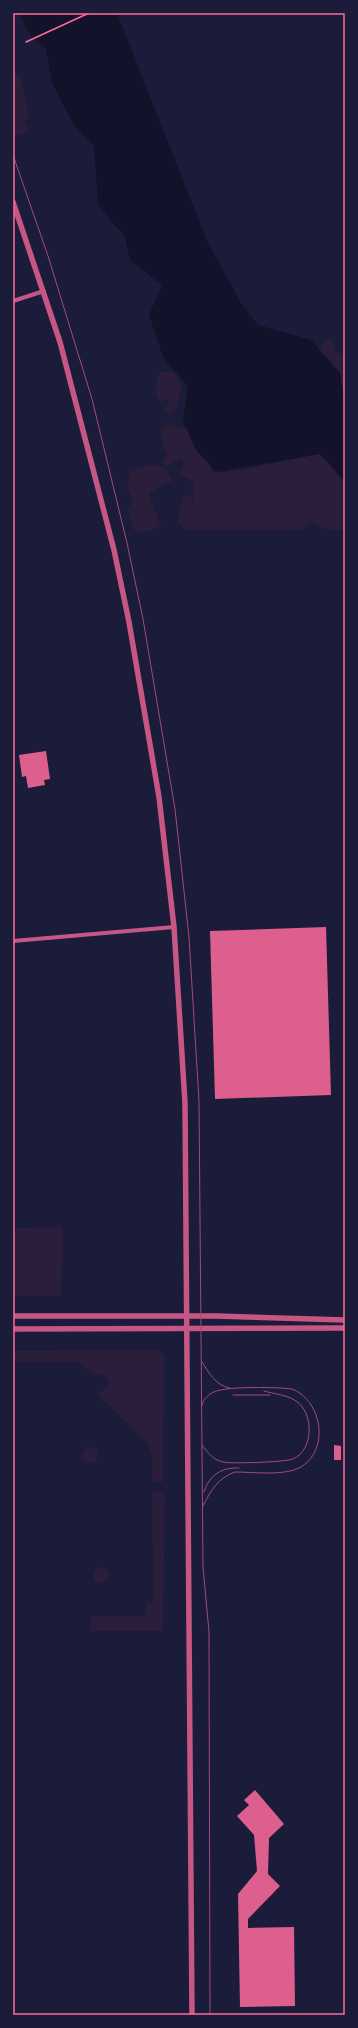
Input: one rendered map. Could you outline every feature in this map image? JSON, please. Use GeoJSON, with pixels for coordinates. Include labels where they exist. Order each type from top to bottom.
{"type":"FeatureCollection","features":[{"type":"Feature","properties":{"kind":"street"},"geometry":{"type":"LineString","coordinates":[[13,202],[44,290],[85,433],[113,544],[129,622],[159,797],[174,927],[185,1103],[192,2015]]}},
{"type":"Feature","properties":{"kind":"street"},"geometry":{"type":"LineString","coordinates":[[13,301],[44,290]]}},
{"type":"Feature","properties":{"kind":"street"},"geometry":{"type":"LineString","coordinates":[[13,941],[174,927]]}},
{"type":"Feature","properties":{"kind":"street"},"geometry":{"type":"LineString","coordinates":[[13,1316],[187,1316],[345,1320]]}},
{"type":"Feature","properties":{"kind":"street"},"geometry":{"type":"LineString","coordinates":[[13,1329],[345,1328]]}},
{"type":"Feature","properties":{"kind":"path"},"geometry":{"type":"LineString","coordinates":[[26,42],[89,13]]}},
{"type":"Feature","properties":{"kind":"shaded area"},"geometry":{"type":"Polygon","coordinates":[[[19,13],[117,13],[207,241],[241,303],[258,325],[311,340],[340,373],[345,404],[345,482],[320,454],[216,472],[197,451],[183,421],[188,387],[163,357],[149,315],[162,285],[130,260],[125,237],[98,205],[94,146],[74,125],[52,83],[46,49],[32,38],[19,13]]]}},
{"type":"Feature","properties":{"kind":"shaded area"},"geometry":{"type":"Polygon","coordinates":[[[13,70],[20,76],[29,117],[25,122],[29,128],[24,134],[13,137],[13,70]]]}},
{"type":"Feature","properties":{"kind":"shaded area"},"geometry":{"type":"Polygon","coordinates":[[[327,339],[334,341],[334,351],[340,354],[345,350],[345,428],[335,370],[330,360],[323,368],[314,358],[327,339]]]}},
{"type":"Feature","properties":{"kind":"shaded area"},"geometry":{"type":"Polygon","coordinates":[[[160,372],[174,372],[182,386],[175,412],[170,415],[164,409],[168,404],[168,400],[159,400],[155,390],[160,372]]]}},
{"type":"Feature","properties":{"kind":"shaded area"},"geometry":{"type":"Polygon","coordinates":[[[167,423],[187,429],[195,450],[205,453],[213,473],[243,470],[321,453],[345,480],[345,527],[341,530],[333,531],[312,523],[300,530],[186,530],[178,523],[182,497],[190,495],[195,506],[193,483],[189,478],[178,476],[184,463],[180,458],[167,466],[162,462],[167,455],[163,448],[161,429],[167,423]]]}},
{"type":"Feature","properties":{"kind":"shaded area"},"geometry":{"type":"Polygon","coordinates":[[[156,464],[167,470],[172,481],[149,493],[161,526],[150,531],[137,532],[133,529],[127,510],[133,501],[127,489],[129,472],[156,464]]]}},
{"type":"Feature","properties":{"kind":"shaded area"},"geometry":{"type":"Polygon","coordinates":[[[63,1227],[61,1296],[13,1296],[13,1228],[63,1227]]]}},
{"type":"Feature","properties":{"kind":"shaded area"},"geometry":{"type":"Polygon","coordinates":[[[158,1350],[164,1356],[163,1482],[152,1482],[152,1455],[146,1441],[98,1395],[111,1381],[103,1374],[92,1374],[76,1362],[13,1362],[13,1351],[158,1350]]]}},
{"type":"Feature","properties":{"kind":"shaded area"},"geometry":{"type":"Polygon","coordinates":[[[90,1447],[96,1449],[98,1455],[96,1461],[90,1463],[84,1461],[82,1455],[84,1449],[90,1447]]]}},
{"type":"Feature","properties":{"kind":"shaded area"},"geometry":{"type":"Polygon","coordinates":[[[152,1491],[165,1492],[163,1631],[90,1631],[91,1616],[146,1616],[146,1603],[153,1603],[152,1491]]]}},
{"type":"Feature","properties":{"kind":"shaded area"},"geometry":{"type":"Polygon","coordinates":[[[101,1567],[107,1569],[109,1575],[107,1581],[101,1583],[95,1581],[93,1575],[95,1569],[101,1567]]]}},
{"type":"Feature","properties":{"kind":"building"},"geometry":{"type":"Polygon","coordinates":[[[46,751],[50,779],[44,780],[45,785],[28,788],[26,776],[22,777],[19,755],[46,751]]]}},
{"type":"Feature","properties":{"kind":"building"},"geometry":{"type":"Polygon","coordinates":[[[326,927],[331,1095],[215,1099],[210,931],[326,927]]]}},
{"type":"Feature","properties":{"kind":"building"},"geometry":{"type":"Polygon","coordinates":[[[334,1445],[341,1446],[341,1460],[334,1460],[334,1445]]]}},
{"type":"Feature","properties":{"kind":"building"},"geometry":{"type":"Polygon","coordinates":[[[255,1790],[284,1824],[269,1838],[268,1874],[280,1886],[248,1919],[248,1928],[294,1927],[295,2006],[240,2007],[238,1894],[257,1871],[254,1835],[237,1816],[249,1805],[244,1800],[255,1790]]]}},
{"type":"Feature","properties":{"kind":"tram line"},"geometry":{"type":"LineString","coordinates":[[13,155],[48,256],[92,399],[127,543],[143,619],[175,809],[189,937],[199,1101],[203,1567],[209,1632],[210,2015]]}},
{"type":"Feature","properties":{"kind":"tram line"},"geometry":{"type":"LineString","coordinates":[[202,1362],[210,1375],[217,1382],[230,1388]]}},
{"type":"Feature","properties":{"kind":"tram line"},"geometry":{"type":"LineString","coordinates":[[202,1405],[208,1396],[220,1390],[252,1388],[292,1389],[302,1395],[311,1404],[319,1427],[319,1439],[315,1451],[309,1461],[299,1468],[276,1473],[235,1472],[224,1478],[216,1485],[203,1506]]}},
{"type":"Feature","properties":{"kind":"tram line"},"geometry":{"type":"LineString","coordinates":[[202,1445],[214,1458],[228,1463],[280,1461],[293,1459],[300,1454],[305,1448],[308,1440],[309,1431],[306,1414],[302,1407],[293,1399],[264,1391]]}},
{"type":"Feature","properties":{"kind":"tram line"},"geometry":{"type":"LineString","coordinates":[[233,1395],[270,1395]]}},
{"type":"Feature","properties":{"kind":"tram line"},"geometry":{"type":"LineString","coordinates":[[204,1492],[209,1481],[217,1473],[227,1469],[239,1468]]}}]}
